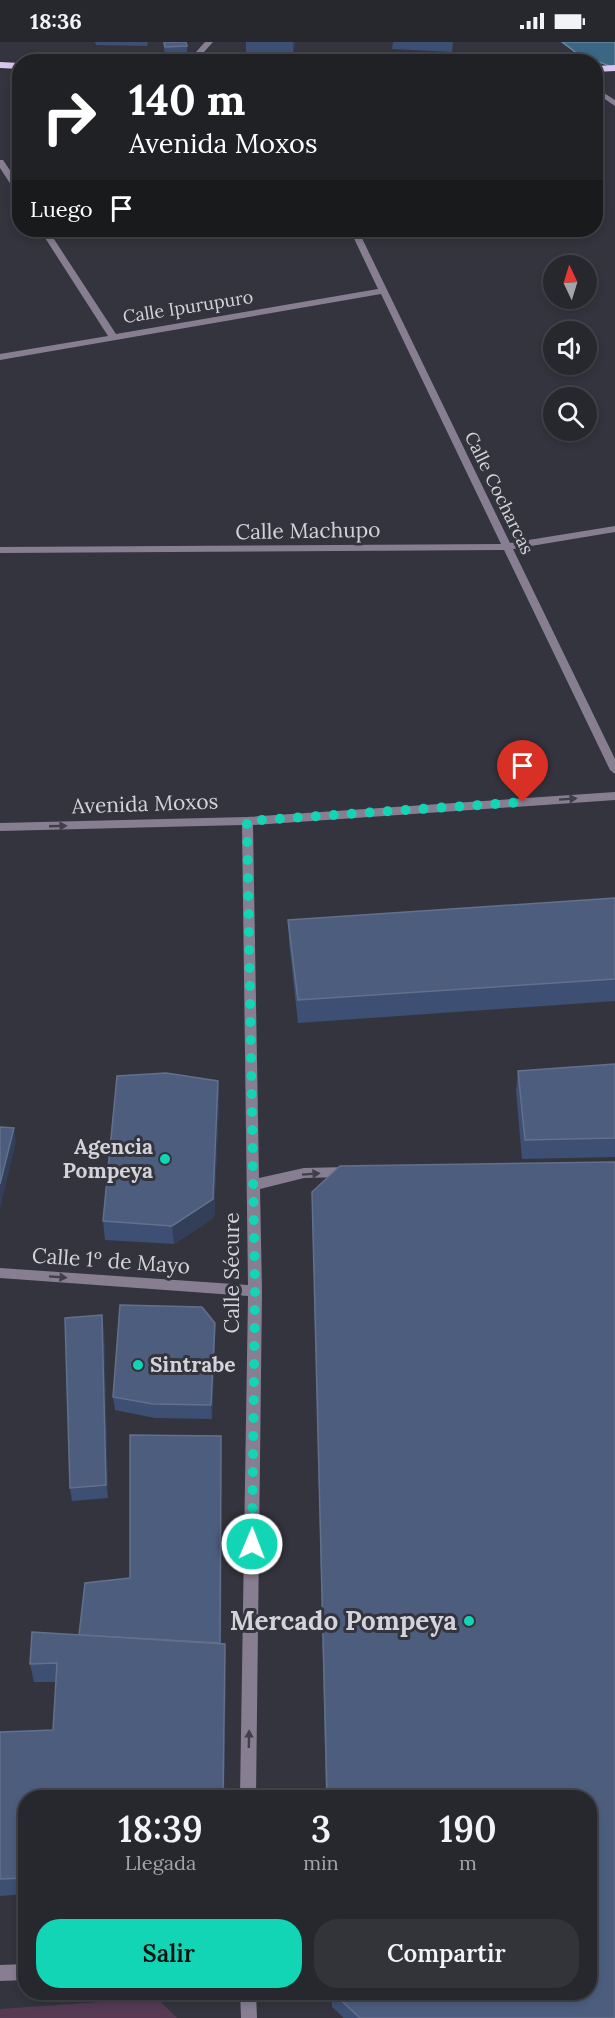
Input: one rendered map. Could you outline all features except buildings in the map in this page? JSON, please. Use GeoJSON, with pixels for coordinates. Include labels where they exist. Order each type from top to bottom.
{"type":"FeatureCollection","features":[{"type":"Feature","properties":{"kind":"street"},"geometry":{"type":"LineString","coordinates":[[198,54],[209,42]]}},
{"type":"Feature","properties":{"kind":"street"},"geometry":{"type":"LineString","coordinates":[[0,162],[12,180]]}},
{"type":"Feature","properties":{"kind":"street"},"geometry":{"type":"LineString","coordinates":[[49,237],[113,336]]}},
{"type":"Feature","properties":{"kind":"street","name":"Calle Cocharcas"},"geometry":{"type":"LineString","coordinates":[[357,237],[615,770]]}},
{"type":"Feature","properties":{"kind":"street","name":"Calle Ipurupuro"},"geometry":{"type":"LineString","coordinates":[[0,357],[383,291]]}},
{"type":"Feature","properties":{"kind":"street","name":"Calle Machupo"},"geometry":{"type":"LineString","coordinates":[[0,550],[507,547],[615,529]]}},
{"type":"Feature","properties":{"kind":"street","name":"Avenida Moxos"},"geometry":{"type":"LineString","coordinates":[[0,827],[247,821],[615,796]]}},
{"type":"Feature","properties":{"kind":"street","name":"Calle Sécure"},"geometry":{"type":"LineString","coordinates":[[247,821],[255,1291],[248,1790]]}},
{"type":"Feature","properties":{"kind":"street"},"geometry":{"type":"LineString","coordinates":[[253,1185],[304,1173],[364,1172]]}},
{"type":"Feature","properties":{"kind":"street","name":"Calle 1º de Mayo"},"geometry":{"type":"LineString","coordinates":[[0,1273],[255,1291]]}},
{"type":"Feature","properties":{"kind":"street"},"geometry":{"type":"LineString","coordinates":[[0,1973],[18,1972]]}},
{"type":"Feature","properties":{"kind":"street"},"geometry":{"type":"LineString","coordinates":[[248,2000],[249,2018]]}},
{"type":"Feature","properties":{"kind":"shaded area"},"geometry":{"type":"Polygon","coordinates":[[[159,2000],[177,2018],[0,2018],[0,2009],[159,2000]]]}},
{"type":"Feature","properties":{"kind":"water"},"geometry":{"type":"Polygon","coordinates":[[[562,42],[615,42],[615,68],[603,63],[603,54],[578,54],[562,42]]]}},
{"type":"Feature","properties":{"kind":"place","name":"Agencia Pompeya"},"geometry":{"type":"Point","coordinates":[165,1159]}},
{"type":"Feature","properties":{"kind":"place","name":"Sintrabe"},"geometry":{"type":"Point","coordinates":[138,1365]}},
{"type":"Feature","properties":{"kind":"place","name":"Mercado Pompeya"},"geometry":{"type":"Point","coordinates":[469,1621]}},
{"type":"Feature","properties":{"kind":"route"},"geometry":{"type":"LineString","coordinates":[[252,1544],[255,1291],[247,821],[523,802]]}}]}
